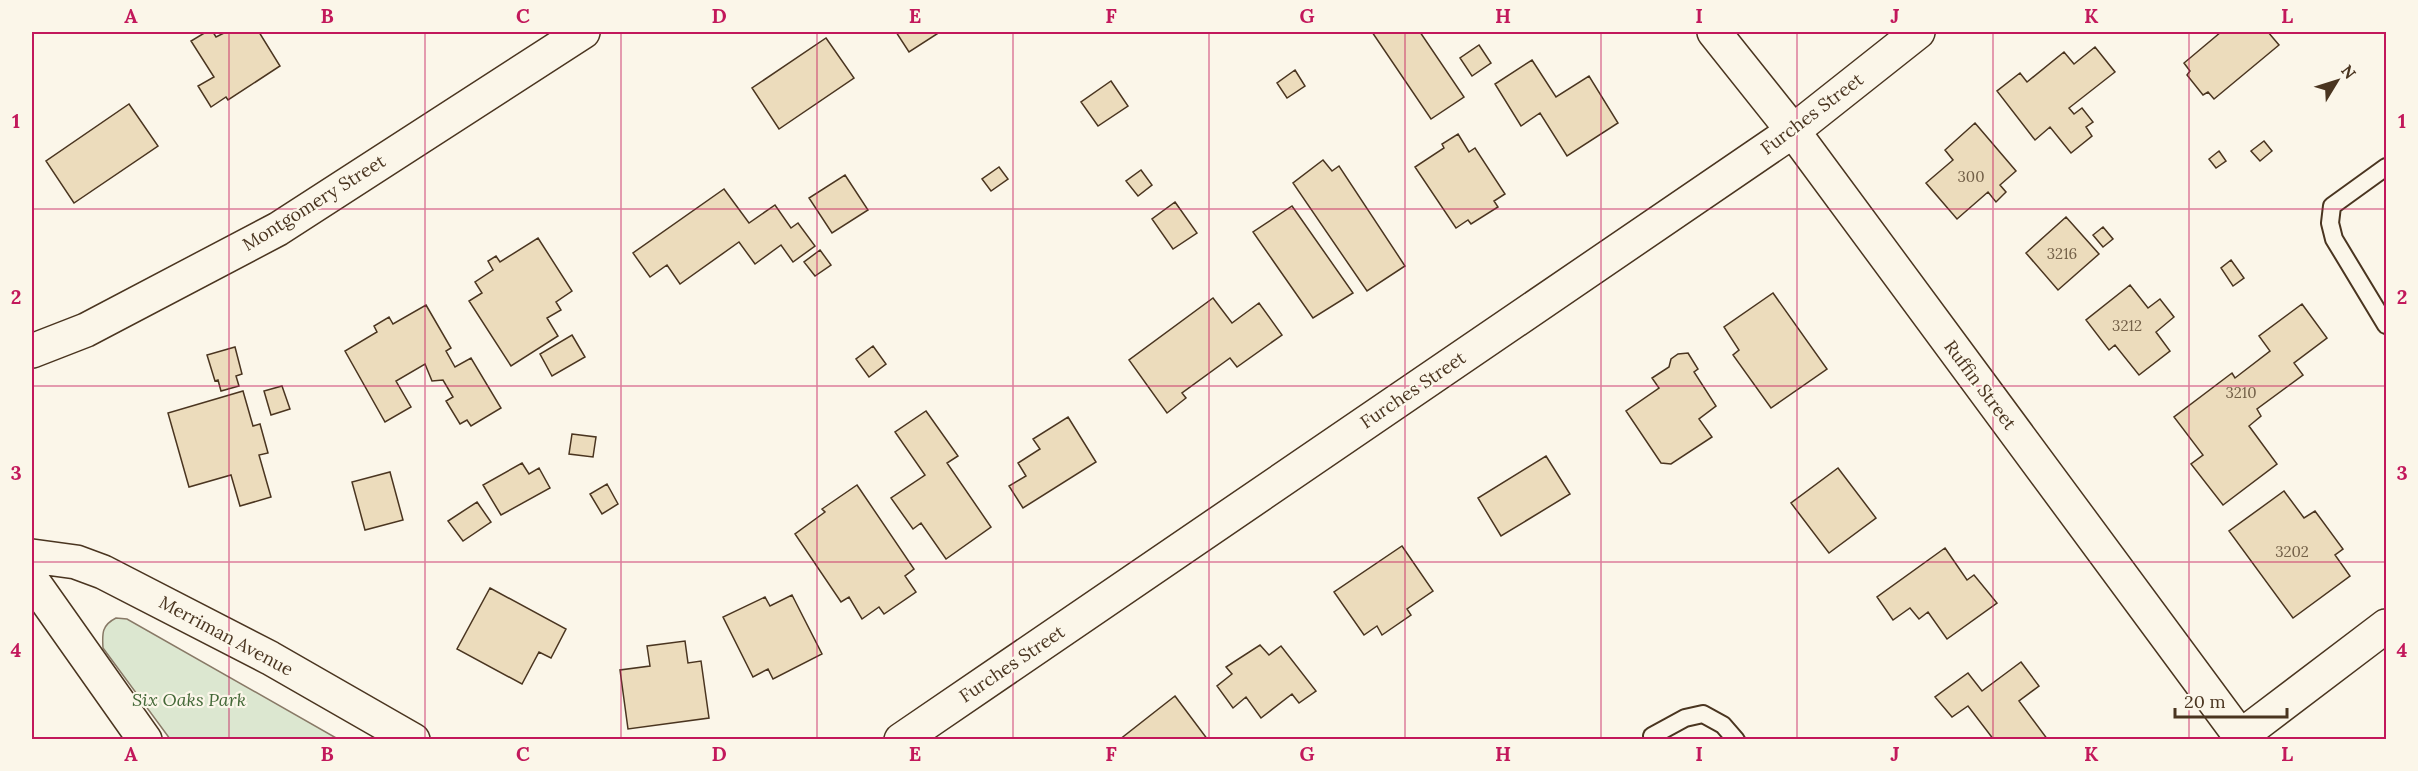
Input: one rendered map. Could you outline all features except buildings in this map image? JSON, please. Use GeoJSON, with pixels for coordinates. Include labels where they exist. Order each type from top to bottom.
{"type":"FeatureCollection","features":[{"type":"Feature","properties":{"kind":"street","name":"Montgomery Street"},"geometry":{"type":"LineString","coordinates":[[32,351],[86,330],[278,229],[584,32]]}},
{"type":"Feature","properties":{"kind":"street","name":"Ruffin Street"},"geometry":{"type":"LineString","coordinates":[[1714,32],[1793,131],[2242,738]]}},
{"type":"Feature","properties":{"kind":"street","name":"Furches Street"},"geometry":{"type":"LineString","coordinates":[[901,740],[1793,131],[1917,32]]}},
{"type":"Feature","properties":{"kind":"street","name":"Merriman Avenue"},"geometry":{"type":"LineString","coordinates":[[32,556],[76,562],[103,572],[270,658],[413,740]]}},
{"type":"Feature","properties":{"kind":"street"},"geometry":{"type":"LineString","coordinates":[[32,580],[145,740]]}},
{"type":"Feature","properties":{"kind":"street"},"geometry":{"type":"LineString","coordinates":[[2242,738],[2386,626]]}},
{"type":"Feature","properties":{"kind":"lane"},"geometry":{"type":"LineString","coordinates":[[2386,167],[2332,206],[2330,223],[2338,246],[2386,325]]}},
{"type":"Feature","properties":{"kind":"lane"},"geometry":{"type":"LineString","coordinates":[[1652,736],[1685,718],[1703,714],[1723,725],[1736,740]]}},
{"type":"Feature","properties":{"kind":"green space","name":"Six Oaks Park"},"geometry":{"type":"Polygon","coordinates":[[[116,618],[127,619],[338,739],[170,739],[103,648],[104,630],[116,618]]]}}]}
